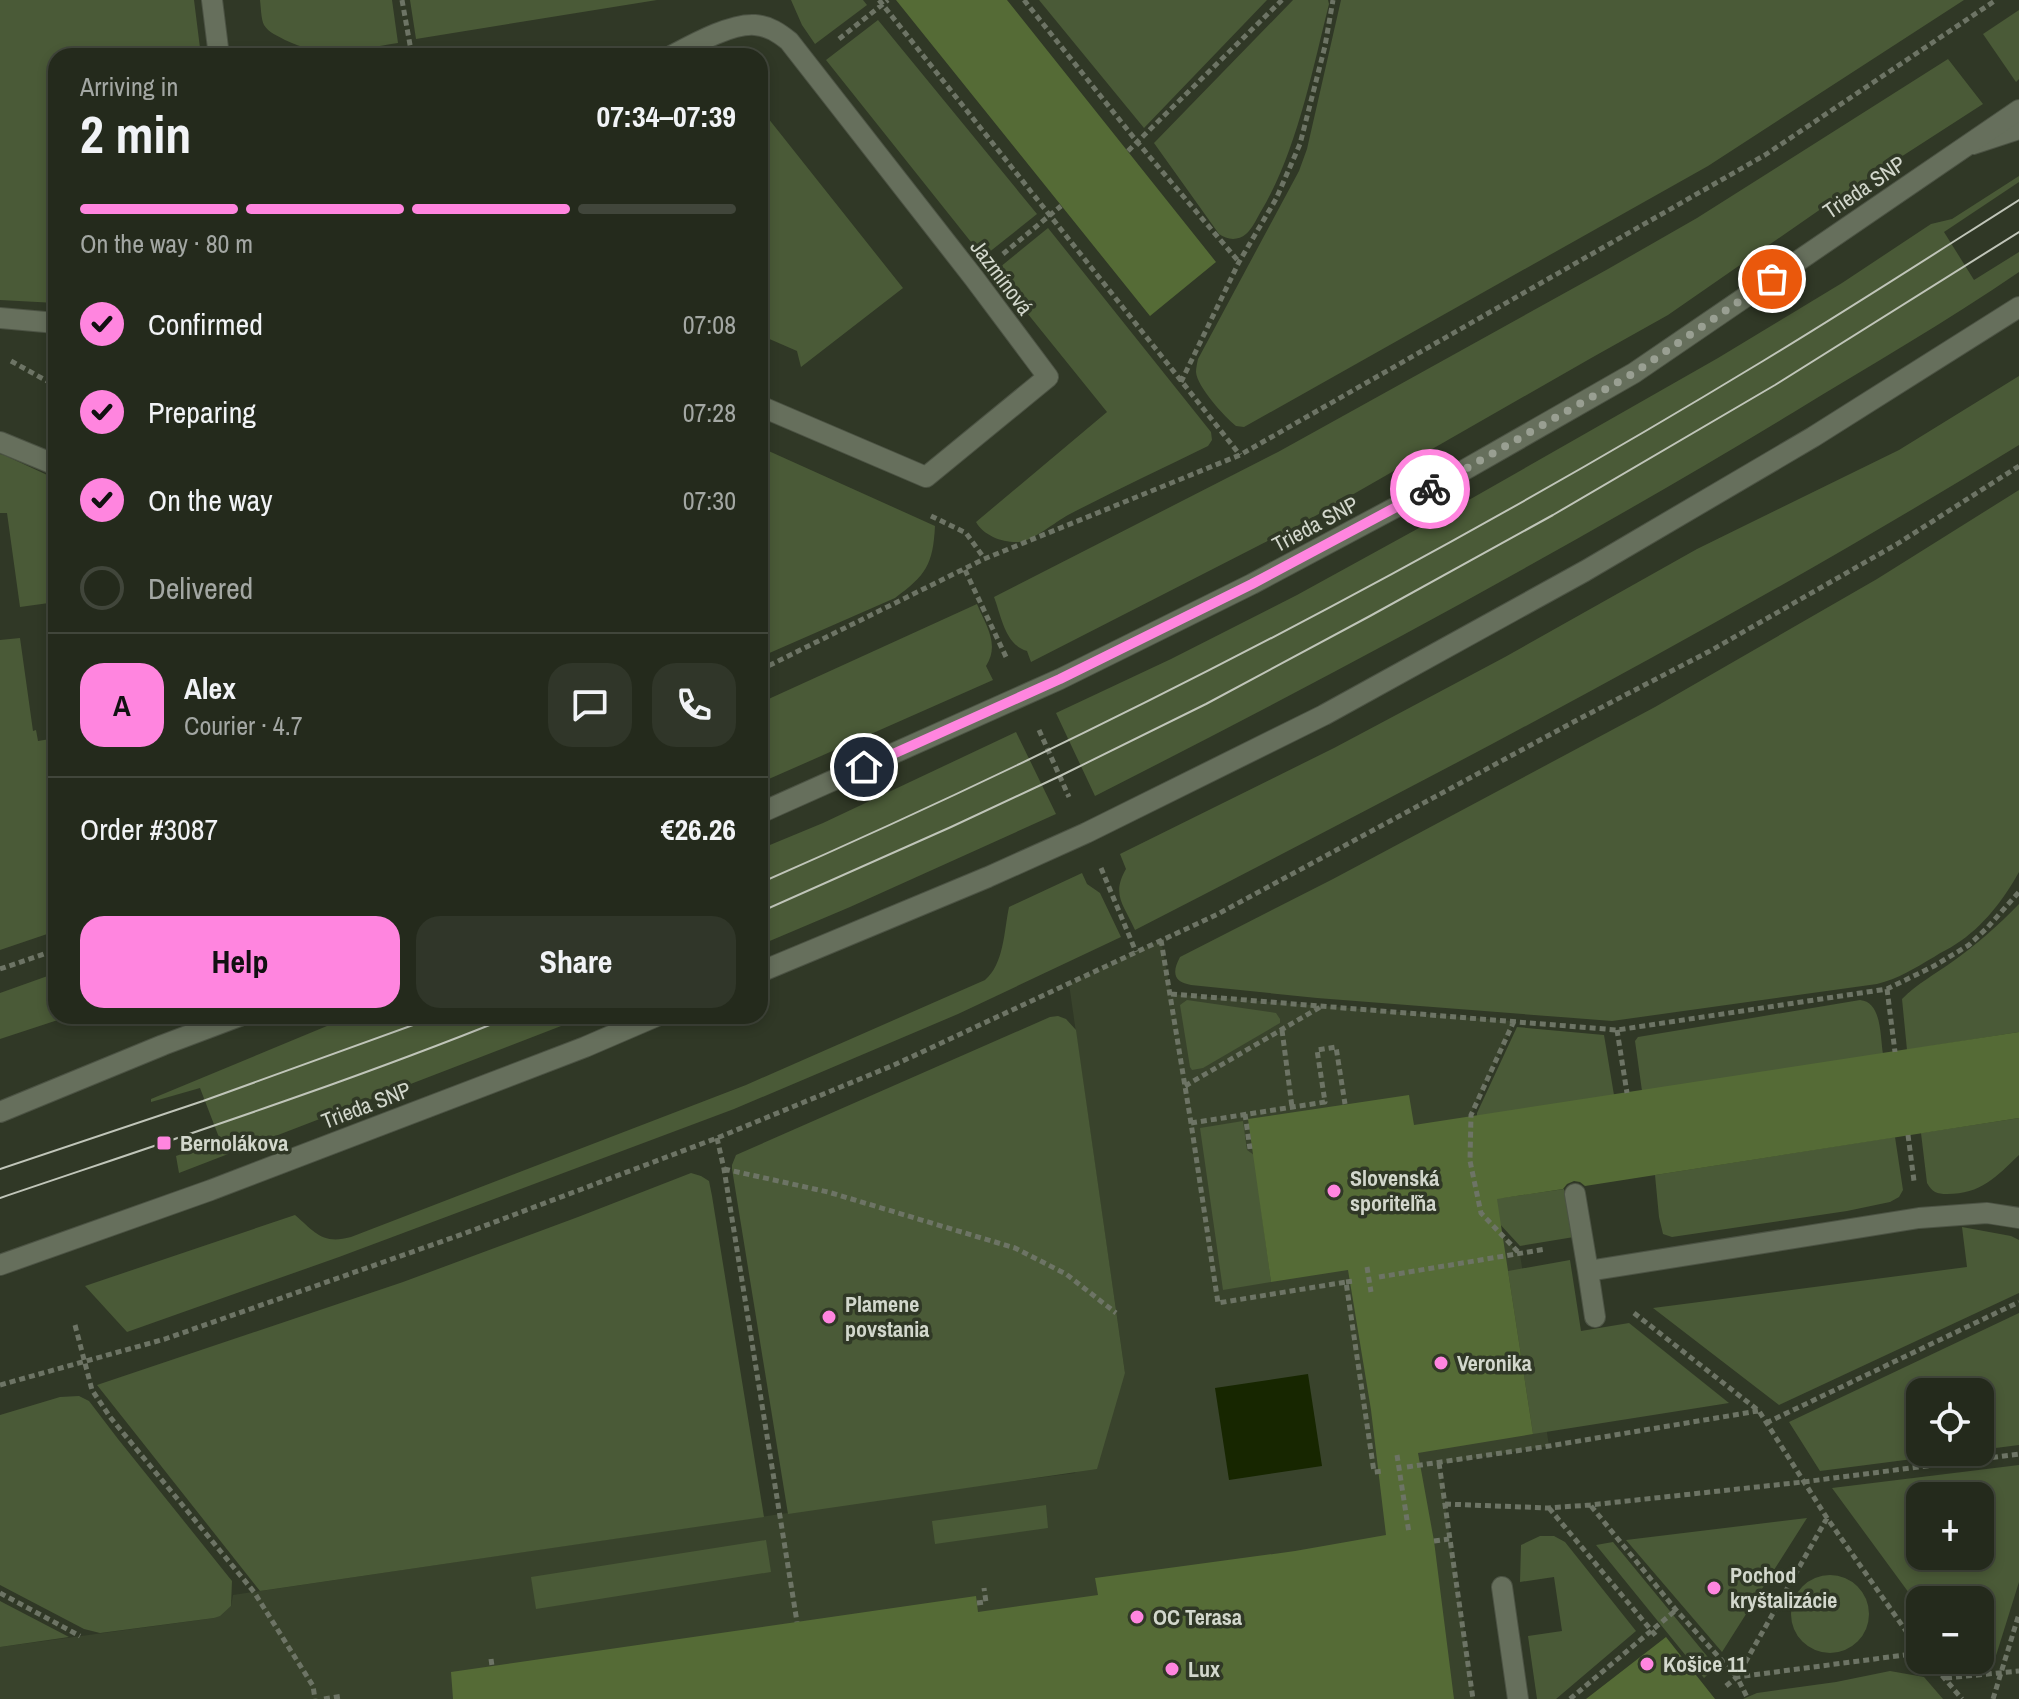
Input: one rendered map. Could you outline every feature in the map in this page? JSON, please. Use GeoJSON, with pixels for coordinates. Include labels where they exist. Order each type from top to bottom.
{"type":"FeatureCollection","features":[{"type":"Feature","properties":{"kind":"street"},"geometry":{"type":"LineString","coordinates":[[212,0],[218,48]]}},
{"type":"Feature","properties":{"kind":"street","name":"Jazmínová"},"geometry":{"type":"LineString","coordinates":[[689,48],[739,26],[755,25],[776,30],[789,41],[1048,377],[926,477],[768,409]]}},
{"type":"Feature","properties":{"kind":"street","name":"Trieda SNP"},"geometry":{"type":"LineString","coordinates":[[768,809],[1025,696],[1279,570],[1445,481],[1634,373],[2019,110]]}},
{"type":"Feature","properties":{"kind":"street"},"geometry":{"type":"LineString","coordinates":[[1963,148],[2019,129]]}},
{"type":"Feature","properties":{"kind":"street"},"geometry":{"type":"LineString","coordinates":[[768,969],[1086,833],[1324,715],[1585,571],[1813,437],[2019,307]]}},
{"type":"Feature","properties":{"kind":"street"},"geometry":{"type":"LineString","coordinates":[[0,318],[48,322]]}},
{"type":"Feature","properties":{"kind":"street"},"geometry":{"type":"LineString","coordinates":[[0,442],[48,462]]}},
{"type":"Feature","properties":{"kind":"street"},"geometry":{"type":"LineString","coordinates":[[1,1112],[219,1024]]}},
{"type":"Feature","properties":{"kind":"street","name":"Trieda SNP"},"geometry":{"type":"LineString","coordinates":[[0,1265],[211,1190],[638,1024]]}},
{"type":"Feature","properties":{"kind":"street"},"geometry":{"type":"LineString","coordinates":[[1575,1194],[1595,1317]]}},
{"type":"Feature","properties":{"kind":"street"},"geometry":{"type":"LineString","coordinates":[[1588,1271],[1919,1218],[1987,1213],[2019,1218]]}},
{"type":"Feature","properties":{"kind":"street"},"geometry":{"type":"LineString","coordinates":[[1502,1587],[1518,1699]]}},
{"type":"Feature","properties":{"kind":"path"},"geometry":{"type":"LineString","coordinates":[[402,0],[411,48]]}},
{"type":"Feature","properties":{"kind":"path"},"geometry":{"type":"LineString","coordinates":[[1024,0],[1138,143],[1239,262]]}},
{"type":"Feature","properties":{"kind":"path"},"geometry":{"type":"LineString","coordinates":[[1128,151],[1282,0]]}},
{"type":"Feature","properties":{"kind":"path"},"geometry":{"type":"LineString","coordinates":[[1181,382],[1239,262],[1276,199],[1300,144],[1325,46],[1333,0]]}},
{"type":"Feature","properties":{"kind":"path"},"geometry":{"type":"LineString","coordinates":[[768,666],[984,559],[1240,455],[1765,155],[1996,0]]}},
{"type":"Feature","properties":{"kind":"path"},"geometry":{"type":"LineString","coordinates":[[807,64],[884,1],[1240,455]]}},
{"type":"Feature","properties":{"kind":"path"},"geometry":{"type":"LineString","coordinates":[[974,278],[1061,206]]}},
{"type":"Feature","properties":{"kind":"path"},"geometry":{"type":"LineString","coordinates":[[0,355],[48,382]]}},
{"type":"Feature","properties":{"kind":"path"},"geometry":{"type":"LineString","coordinates":[[0,1385],[165,1339],[433,1244],[717,1138],[894,1065],[1218,914],[1710,651],[1897,544],[2019,466]]}},
{"type":"Feature","properties":{"kind":"path"},"geometry":{"type":"LineString","coordinates":[[965,570],[1025,696],[1136,952]]}},
{"type":"Feature","properties":{"kind":"path"},"geometry":{"type":"LineString","coordinates":[[1171,994],[1617,1030],[1887,989],[1969,945],[2019,892]]}},
{"type":"Feature","properties":{"kind":"path"},"geometry":{"type":"LineString","coordinates":[[1161,940],[1218,1303],[1354,1281]]}},
{"type":"Feature","properties":{"kind":"path"},"geometry":{"type":"LineString","coordinates":[[0,969],[48,953]]}},
{"type":"Feature","properties":{"kind":"path"},"geometry":{"type":"LineString","coordinates":[[1887,989],[1895,1052]]}},
{"type":"Feature","properties":{"kind":"path"},"geometry":{"type":"LineString","coordinates":[[1185,1086],[1322,1006]]}},
{"type":"Feature","properties":{"kind":"path"},"geometry":{"type":"LineString","coordinates":[[1379,1277],[1520,1254],[1481,1213],[1470,1161],[1471,1115],[1514,1021]]}},
{"type":"Feature","properties":{"kind":"path"},"geometry":{"type":"LineString","coordinates":[[1282,1030],[1292,1107]]}},
{"type":"Feature","properties":{"kind":"path"},"geometry":{"type":"LineString","coordinates":[[1617,1030],[1627,1093]]}},
{"type":"Feature","properties":{"kind":"path"},"geometry":{"type":"LineString","coordinates":[[1191,1123],[1325,1102],[1317,1050],[1336,1047],[1345,1104]]}},
{"type":"Feature","properties":{"kind":"path"},"geometry":{"type":"LineString","coordinates":[[1247,1116],[1250,1149]]}},
{"type":"Feature","properties":{"kind":"path"},"geometry":{"type":"LineString","coordinates":[[717,1138],[797,1622]]}},
{"type":"Feature","properties":{"kind":"path"},"geometry":{"type":"LineString","coordinates":[[724,1169],[828,1192],[1015,1248],[1066,1274],[1116,1313]]}},
{"type":"Feature","properties":{"kind":"path"},"geometry":{"type":"LineString","coordinates":[[1625,1265],[1632,1311],[1759,1411],[1803,1482],[1906,1632]]}},
{"type":"Feature","properties":{"kind":"path"},"geometry":{"type":"LineString","coordinates":[[1367,1267],[1371,1292]]}},
{"type":"Feature","properties":{"kind":"path"},"geometry":{"type":"LineString","coordinates":[[1346,1282],[1374,1472],[1384,1471]]}},
{"type":"Feature","properties":{"kind":"path"},"geometry":{"type":"LineString","coordinates":[[1766,1423],[2019,1302]]}},
{"type":"Feature","properties":{"kind":"path"},"geometry":{"type":"LineString","coordinates":[[75,1325],[92,1390],[110,1417],[254,1592],[313,1686],[315,1699]]}},
{"type":"Feature","properties":{"kind":"path"},"geometry":{"type":"LineString","coordinates":[[1352,1326],[1362,1325]]}},
{"type":"Feature","properties":{"kind":"path"},"geometry":{"type":"LineString","coordinates":[[1407,1467],[1759,1411]]}},
{"type":"Feature","properties":{"kind":"path"},"geometry":{"type":"LineString","coordinates":[[1445,1504],[1548,1508],[1590,1505],[2019,1454]]}},
{"type":"Feature","properties":{"kind":"path"},"geometry":{"type":"LineString","coordinates":[[1397,1455],[1409,1533]]}},
{"type":"Feature","properties":{"kind":"path"},"geometry":{"type":"LineString","coordinates":[[1439,1463],[1473,1699]]}},
{"type":"Feature","properties":{"kind":"path"},"geometry":{"type":"LineString","coordinates":[[1590,1505],[1676,1610],[1737,1677],[1748,1699]]}},
{"type":"Feature","properties":{"kind":"path"},"geometry":{"type":"LineString","coordinates":[[1548,1508],[1656,1636]]}},
{"type":"Feature","properties":{"kind":"path"},"geometry":{"type":"LineString","coordinates":[[1726,1686],[1737,1677],[1827,1518]]}},
{"type":"Feature","properties":{"kind":"path"},"geometry":{"type":"LineString","coordinates":[[1434,1541],[1449,1539]]}},
{"type":"Feature","properties":{"kind":"path"},"geometry":{"type":"LineString","coordinates":[[977,1603],[986,1602],[984,1588]]}},
{"type":"Feature","properties":{"kind":"path"},"geometry":{"type":"LineString","coordinates":[[0,1593],[80,1636]]}},
{"type":"Feature","properties":{"kind":"path"},"geometry":{"type":"LineString","coordinates":[[1570,1699],[1676,1610]]}},
{"type":"Feature","properties":{"kind":"path"},"geometry":{"type":"LineString","coordinates":[[1993,1699],[2019,1614]]}},
{"type":"Feature","properties":{"kind":"path"},"geometry":{"type":"LineString","coordinates":[[1737,1677],[1906,1654]]}},
{"type":"Feature","properties":{"kind":"path"},"geometry":{"type":"LineString","coordinates":[[491,1659],[492,1666]]}},
{"type":"Feature","properties":{"kind":"path"},"geometry":{"type":"LineString","coordinates":[[1946,1678],[2019,1671]]}},
{"type":"Feature","properties":{"kind":"path"},"geometry":{"type":"LineString","coordinates":[[1942,1674],[1962,1699]]}},
{"type":"Feature","properties":{"kind":"path"},"geometry":{"type":"LineString","coordinates":[[324,1699],[342,1696]]}},
{"type":"Feature","properties":{"kind":"shaded area"},"geometry":{"type":"Polygon","coordinates":[[[0,0],[194,0],[200,48],[48,48],[48,303],[0,300],[0,0]]]}},
{"type":"Feature","properties":{"kind":"shaded area"},"geometry":{"type":"Polygon","coordinates":[[[260,0],[392,0],[398,43],[367,48],[308,48],[277,36],[266,28],[260,0]]]}},
{"type":"Feature","properties":{"kind":"shaded area"},"geometry":{"type":"Polygon","coordinates":[[[410,0],[657,0],[416,39],[410,0]]]}},
{"type":"Feature","properties":{"kind":"shaded area"},"geometry":{"type":"Polygon","coordinates":[[[791,0],[863,0],[867,5],[815,44],[791,0]]]}},
{"type":"Feature","properties":{"kind":"shaded area"},"geometry":{"type":"Polygon","coordinates":[[[1039,0],[1267,0],[1144,128],[1039,0]]]}},
{"type":"Feature","properties":{"kind":"shaded area"},"geometry":{"type":"Polygon","coordinates":[[[1293,0],[1328,0],[1329,4],[1309,84],[1293,139],[1273,190],[1248,232],[1240,238],[1229,238],[1219,234],[1154,143],[1293,0]]]}},
{"type":"Feature","properties":{"kind":"shaded area"},"geometry":{"type":"Polygon","coordinates":[[[1341,0],[1964,0],[1708,166],[1244,427],[1236,426],[1201,386],[1196,372],[1198,359],[1299,171],[1307,149],[1341,0]]]}},
{"type":"Feature","properties":{"kind":"shaded area"},"geometry":{"type":"Polygon","coordinates":[[[2019,10],[2019,79],[2016,82],[1983,34],[2019,10]]]}},
{"type":"Feature","properties":{"kind":"shaded area"},"geometry":{"type":"Polygon","coordinates":[[[878,20],[1037,214],[983,257],[826,60],[878,20]]]}},
{"type":"Feature","properties":{"kind":"shaded area"},"geometry":{"type":"Polygon","coordinates":[[[1948,59],[1983,104],[1828,204],[1668,315],[1303,523],[1031,662],[1027,651],[1009,636],[994,597],[1278,452],[1608,269],[1697,218],[1948,59]]]}},
{"type":"Feature","properties":{"kind":"shaded area"},"geometry":{"type":"Polygon","coordinates":[[[768,118],[903,288],[801,367],[797,351],[768,338],[768,118]]]}},
{"type":"Feature","properties":{"kind":"shaded area"},"geometry":{"type":"Polygon","coordinates":[[[2019,176],[2019,182],[1944,232],[1974,280],[2019,252],[2019,272],[1907,344],[1622,513],[1361,658],[1095,796],[1056,713],[1297,595],[1439,517],[1718,358],[1842,283],[1931,224],[1952,219],[2019,176]]]}},
{"type":"Feature","properties":{"kind":"shaded area"},"geometry":{"type":"Polygon","coordinates":[[[1048,228],[1211,432],[1212,440],[1208,446],[1068,515],[1031,538],[1019,542],[1007,541],[989,535],[976,522],[1107,412],[994,272],[1048,228]]]}},
{"type":"Feature","properties":{"kind":"shaded area"},"geometry":{"type":"Polygon","coordinates":[[[2019,376],[2019,445],[1692,635],[1471,755],[1135,930],[1119,893],[1126,869],[1120,854],[1334,748],[1505,657],[1697,549],[1899,450],[2019,376]]]}},
{"type":"Feature","properties":{"kind":"shaded area"},"geometry":{"type":"Polygon","coordinates":[[[768,451],[935,526],[926,568],[914,583],[895,598],[768,654],[768,451]]]}},
{"type":"Feature","properties":{"kind":"shaded area"},"geometry":{"type":"Polygon","coordinates":[[[0,454],[48,475],[48,603],[20,607],[7,513],[0,513],[0,454]]]}},
{"type":"Feature","properties":{"kind":"shaded area"},"geometry":{"type":"Polygon","coordinates":[[[2019,490],[2019,872],[1984,921],[1951,947],[1906,973],[1877,984],[1612,1021],[1191,985],[1176,976],[1180,957],[1655,707],[1877,579],[2019,490]]]}},
{"type":"Feature","properties":{"kind":"shaded area"},"geometry":{"type":"Polygon","coordinates":[[[977,604],[990,635],[992,650],[986,666],[993,680],[768,779],[768,699],[977,604]]]}},
{"type":"Feature","properties":{"kind":"shaded area"},"geometry":{"type":"Polygon","coordinates":[[[20,638],[33,731],[36,730],[38,741],[48,739],[48,934],[0,950],[0,640],[20,638]]]}},
{"type":"Feature","properties":{"kind":"shaded area"},"geometry":{"type":"Polygon","coordinates":[[[1016,732],[1056,814],[768,942],[768,846],[1016,732]]]}},
{"type":"Feature","properties":{"kind":"shaded area"},"geometry":{"type":"Polygon","coordinates":[[[1082,873],[1087,884],[1100,893],[1121,937],[958,1014],[734,1109],[339,1257],[127,1332],[85,1286],[295,1215],[326,1238],[351,1237],[746,1085],[985,980],[1000,956],[1009,907],[1082,873]]]}},
{"type":"Feature","properties":{"kind":"shaded area"},"geometry":{"type":"Polygon","coordinates":[[[2019,904],[2019,1032],[1907,1050],[1902,999],[1978,942],[2019,904]]]}},
{"type":"Feature","properties":{"kind":"shaded area"},"geometry":{"type":"Polygon","coordinates":[[[1161,940],[1171,994],[1514,1021],[1471,1115],[1470,1161],[1481,1213],[1520,1254],[1549,1446],[1439,1464],[1474,1699],[0,1699],[0,1647],[214,1618],[231,1606],[233,1595],[1075,1473],[1125,1373],[1069,984],[1161,940]]]}},
{"type":"Feature","properties":{"kind":"shaded area"},"geometry":{"type":"Polygon","coordinates":[[[48,976],[48,1023],[0,1039],[0,993],[48,976]]]}},
{"type":"Feature","properties":{"kind":"shaded area"},"geometry":{"type":"Polygon","coordinates":[[[1187,1000],[1276,1013],[1280,1023],[1203,1068],[1192,1070],[1180,1005],[1187,1000]]]}},
{"type":"Feature","properties":{"kind":"shaded area"},"geometry":{"type":"Polygon","coordinates":[[[1860,1000],[1867,1002],[1876,1013],[1883,1054],[1642,1091],[1635,1041],[1638,1037],[1860,1000]]]}},
{"type":"Feature","properties":{"kind":"shaded area"},"geometry":{"type":"Polygon","coordinates":[[[1058,1016],[1066,1019],[1076,1030],[1125,1373],[1097,1469],[788,1514],[732,1169],[736,1155],[1058,1016]]]}},
{"type":"Feature","properties":{"kind":"shaded area"},"geometry":{"type":"Polygon","coordinates":[[[332,1024],[566,1024],[179,1173],[176,1156],[220,1140],[200,1088],[151,1102],[151,1099],[332,1024]]]}},
{"type":"Feature","properties":{"kind":"shaded area"},"geometry":{"type":"Polygon","coordinates":[[[1517,1027],[1604,1035],[1614,1095],[1501,1198],[1564,1189],[1574,1237],[1520,1246],[1487,1210],[1476,1161],[1477,1113],[1517,1027]]]}},
{"type":"Feature","properties":{"kind":"shaded area"},"geometry":{"type":"Polygon","coordinates":[[[2019,1118],[2019,1155],[1995,1177],[1979,1187],[1959,1193],[1938,1193],[1929,1186],[1921,1133],[2019,1118]]]}},
{"type":"Feature","properties":{"kind":"shaded area"},"geometry":{"type":"Polygon","coordinates":[[[1243,1121],[1247,1150],[1254,1155],[1271,1282],[1223,1290],[1200,1128],[1243,1121]]]}},
{"type":"Feature","properties":{"kind":"shaded area"},"geometry":{"type":"Polygon","coordinates":[[[1895,1137],[1903,1190],[1899,1197],[1890,1202],[1672,1237],[1663,1234],[1655,1175],[1895,1137]]]}},
{"type":"Feature","properties":{"kind":"shaded area"},"geometry":{"type":"Polygon","coordinates":[[[691,1173],[709,1181],[764,1517],[260,1591],[97,1385],[403,1282],[691,1173]]]}},
{"type":"Feature","properties":{"kind":"shaded area"},"geometry":{"type":"Polygon","coordinates":[[[1962,1227],[2019,1240],[2019,1293],[1779,1405],[1653,1308],[1967,1267],[1962,1227]]]}},
{"type":"Feature","properties":{"kind":"shaded area"},"geometry":{"type":"Polygon","coordinates":[[[1570,1260],[1581,1331],[1629,1323],[1729,1403],[1533,1434],[1508,1271],[1570,1260]]]}},
{"type":"Feature","properties":{"kind":"shaded area"},"geometry":{"type":"Polygon","coordinates":[[[2019,1313],[2019,1445],[1994,1448],[1994,1378],[1906,1378],[1906,1460],[1820,1471],[1789,1422],[2019,1313]]]}},
{"type":"Feature","properties":{"kind":"shaded area"},"geometry":{"type":"Polygon","coordinates":[[[1308,1374],[1322,1466],[1229,1480],[1215,1388],[1308,1374]]]}},
{"type":"Feature","properties":{"kind":"shaded area"},"geometry":{"type":"Polygon","coordinates":[[[79,1396],[89,1401],[232,1581],[231,1606],[220,1616],[100,1633],[84,1629],[0,1585],[0,1415],[60,1397],[79,1396]]]}},
{"type":"Feature","properties":{"kind":"shaded area"},"geometry":{"type":"Polygon","coordinates":[[[2019,1465],[2019,1582],[1994,1662],[1994,1586],[1906,1586],[1906,1589],[1832,1488],[2019,1465]]]}},
{"type":"Feature","properties":{"kind":"shaded area"},"geometry":{"type":"Polygon","coordinates":[[[1046,1505],[1048,1528],[935,1544],[932,1521],[1046,1505]]]}},
{"type":"Feature","properties":{"kind":"shaded area"},"geometry":{"type":"Polygon","coordinates":[[[1807,1518],[1722,1652],[1626,1540],[1807,1518]]]}},
{"type":"Feature","properties":{"kind":"shaded area"},"geometry":{"type":"Polygon","coordinates":[[[1540,1536],[1554,1536],[1565,1542],[1636,1631],[1556,1699],[1537,1699],[1528,1636],[1562,1631],[1554,1577],[1520,1582],[1521,1545],[1540,1536]]]}},
{"type":"Feature","properties":{"kind":"shaded area"},"geometry":{"type":"Polygon","coordinates":[[[766,1540],[771,1572],[536,1609],[531,1577],[766,1540]]]}},
{"type":"Feature","properties":{"kind":"shaded area"},"geometry":{"type":"Polygon","coordinates":[[[1613,1542],[1716,1667],[1704,1678],[1596,1545],[1613,1542]]]}},
{"type":"Feature","properties":{"kind":"shaded area"},"geometry":{"type":"Polygon","coordinates":[[[1830,1575],[1845,1578],[1858,1586],[1866,1599],[1869,1614],[1866,1629],[1858,1642],[1845,1650],[1830,1653],[1815,1650],[1802,1642],[1794,1629],[1791,1614],[1794,1599],[1802,1586],[1815,1578],[1830,1575]]]}},
{"type":"Feature","properties":{"kind":"shaded area"},"geometry":{"type":"Polygon","coordinates":[[[0,1601],[69,1637],[0,1647],[0,1601]]]}},
{"type":"Feature","properties":{"kind":"shaded area"},"geometry":{"type":"Polygon","coordinates":[[[1890,1671],[1924,1677],[1943,1699],[1743,1699],[1757,1693],[1890,1671]]]}},
{"type":"Feature","properties":{"kind":"building"},"geometry":{"type":"Polygon","coordinates":[[[896,0],[1007,0],[1216,262],[1150,316],[896,0]]]}},
{"type":"Feature","properties":{"kind":"building"},"geometry":{"type":"Polygon","coordinates":[[[2019,1032],[2019,1118],[1585,1186],[1574,1181],[1563,1189],[1497,1199],[1533,1434],[1418,1453],[1434,1541],[1454,1699],[453,1699],[451,1672],[976,1596],[978,1612],[1098,1595],[1095,1578],[1295,1551],[1386,1535],[1371,1410],[1348,1270],[1271,1282],[1248,1119],[1409,1095],[1414,1125],[2019,1032]]]}},
{"type":"Feature","properties":{"kind":"building","name":"Košice 11"},"geometry":{"type":"Polygon","coordinates":[[[1666,1637],[1715,1699],[1586,1699],[1666,1637]]]}},
{"type":"Feature","properties":{"kind":"tram line"},"geometry":{"type":"LineString","coordinates":[[768,879],[1144,703],[1395,572],[1641,434],[2019,200]]}},
{"type":"Feature","properties":{"kind":"tram line"},"geometry":{"type":"LineString","coordinates":[[768,908],[1060,776],[1206,704],[1370,616],[1553,515],[1775,385],[2019,232]]}},
{"type":"Feature","properties":{"kind":"tram line"},"geometry":{"type":"LineString","coordinates":[[0,1169],[203,1101],[416,1024]]}},
{"type":"Feature","properties":{"kind":"tram line"},"geometry":{"type":"LineString","coordinates":[[0,1198],[321,1088],[492,1024]]}},
{"type":"Feature","properties":{"kind":"way so far"},"geometry":{"type":"LineString","coordinates":[[1430,489],[1634,373],[1772,279]]}},
{"type":"Feature","properties":{"kind":"place","name":"Bernolákova"},"geometry":{"type":"Point","coordinates":[164,1143]}},
{"type":"Feature","properties":{"kind":"place","name":"Slovenská sporiteľňa"},"geometry":{"type":"Point","coordinates":[1334,1191]}},
{"type":"Feature","properties":{"kind":"place","name":"Plamene povstania"},"geometry":{"type":"Point","coordinates":[829,1317]}},
{"type":"Feature","properties":{"kind":"place","name":"Veronika"},"geometry":{"type":"Point","coordinates":[1441,1363]}},
{"type":"Feature","properties":{"kind":"place","name":"Pochod kryštalizácie"},"geometry":{"type":"Point","coordinates":[1714,1588]}},
{"type":"Feature","properties":{"kind":"place","name":"OC Terasa"},"geometry":{"type":"Point","coordinates":[1137,1617]}},
{"type":"Feature","properties":{"kind":"place","name":"Košice 11"},"geometry":{"type":"Point","coordinates":[1647,1664]}},
{"type":"Feature","properties":{"kind":"place","name":"Lux"},"geometry":{"type":"Point","coordinates":[1172,1669]}},
{"type":"Feature","properties":{"kind":"route"},"geometry":{"type":"LineString","coordinates":[[864,767],[1060,679],[1252,584],[1430,489]]}}]}
